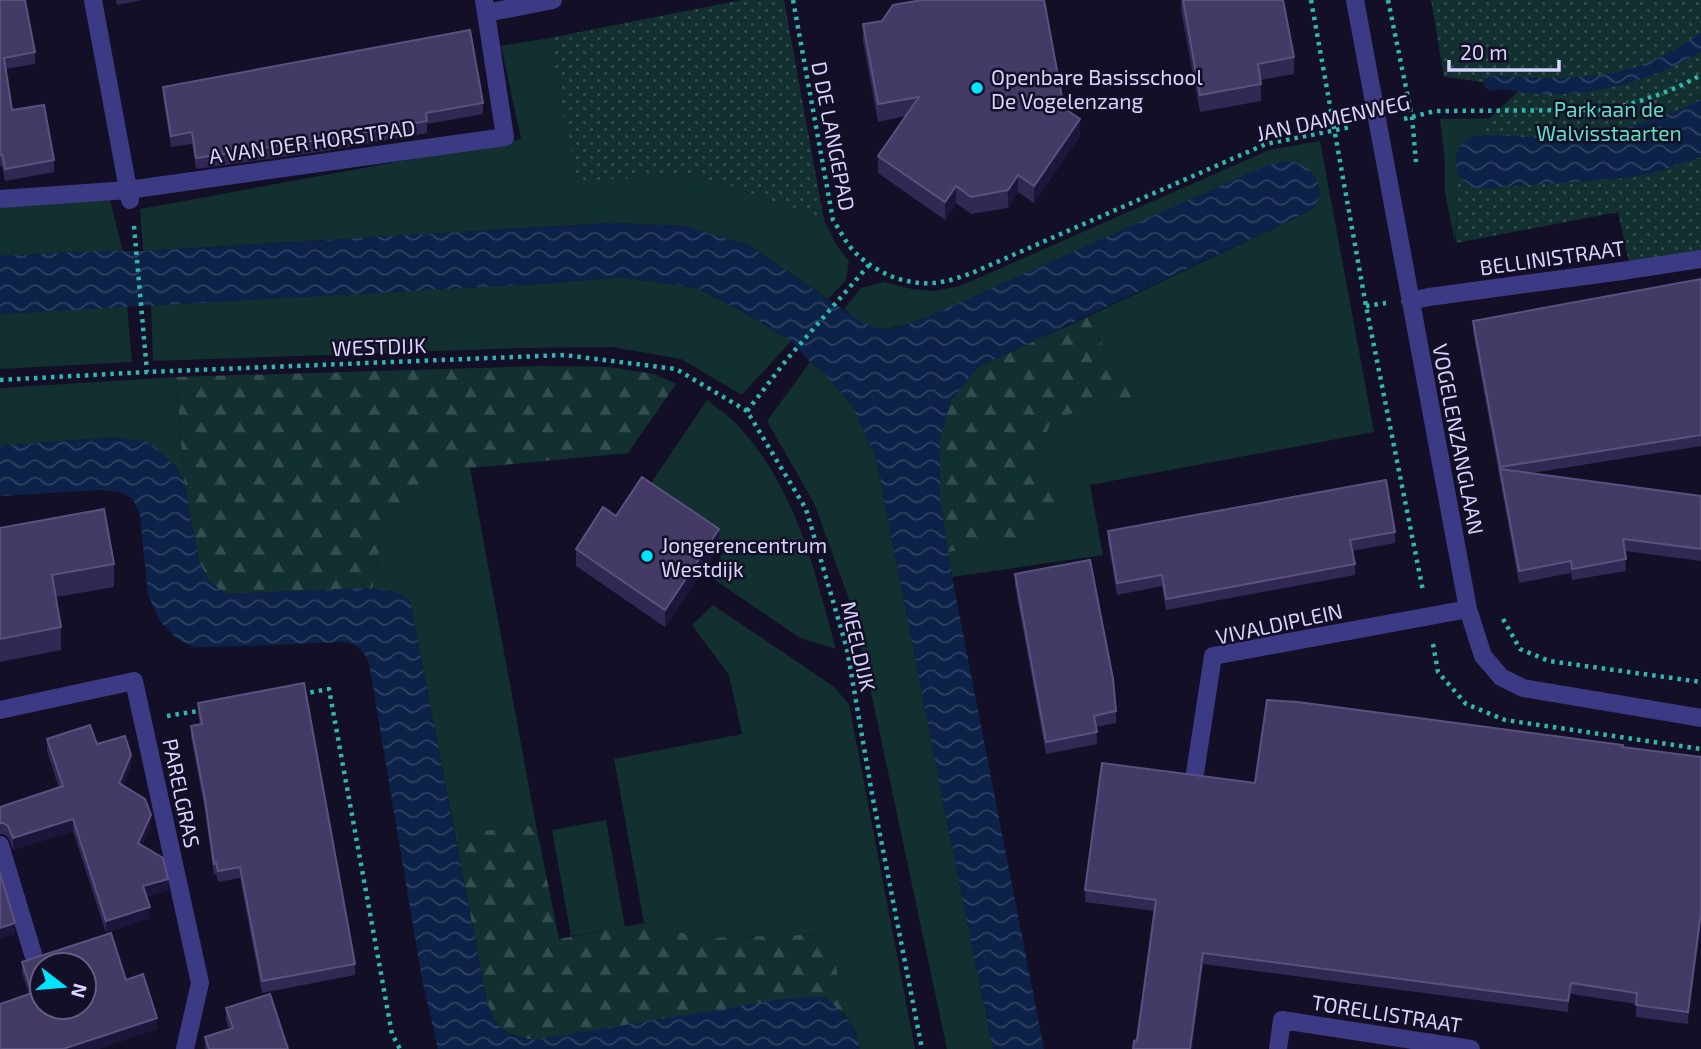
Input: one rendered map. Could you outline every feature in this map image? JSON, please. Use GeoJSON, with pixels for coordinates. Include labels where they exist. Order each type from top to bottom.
{"type":"FeatureCollection","features":[{"type":"Feature","properties":{"kind":"street"},"geometry":{"type":"LineString","coordinates":[[93,0],[129,195]]}},
{"type":"Feature","properties":{"kind":"street"},"geometry":{"type":"LineString","coordinates":[[485,6],[553,0]]}},
{"type":"Feature","properties":{"kind":"street","name":"VOGELENZANGLAAN"},"geometry":{"type":"LineString","coordinates":[[1355,0],[1468,609],[1483,656],[1501,677],[1523,688],[1701,718]]}},
{"type":"Feature","properties":{"kind":"street","name":"A VAN DER HORSTPAD"},"geometry":{"type":"LineString","coordinates":[[0,199],[129,195],[505,137],[485,6]]}},
{"type":"Feature","properties":{"kind":"street","name":"BELLINISTRAAT"},"geometry":{"type":"LineString","coordinates":[[1410,301],[1701,259]]}},
{"type":"Feature","properties":{"kind":"street","name":"VIVALDIPLEIN"},"geometry":{"type":"LineString","coordinates":[[1195,773],[1213,656],[1468,609]]}},
{"type":"Feature","properties":{"kind":"street","name":"PARELGRAS"},"geometry":{"type":"LineString","coordinates":[[0,710],[134,681],[200,983],[185,1049]]}},
{"type":"Feature","properties":{"kind":"street"},"geometry":{"type":"LineString","coordinates":[[0,845],[32,951]]}},
{"type":"Feature","properties":{"kind":"street","name":"TORELLISTRAAT"},"geometry":{"type":"LineString","coordinates":[[1278,1049],[1282,1020],[1471,1049]]}},
{"type":"Feature","properties":{"kind":"path","name":"D DE LANGEPAD"},"geometry":{"type":"LineString","coordinates":[[793,0],[832,220],[851,247],[869,265]]}},
{"type":"Feature","properties":{"kind":"path"},"geometry":{"type":"LineString","coordinates":[[1388,0],[1412,117],[1417,173]]}},
{"type":"Feature","properties":{"kind":"path","name":"JAN DAMENWEG"},"geometry":{"type":"LineString","coordinates":[[869,265],[904,280],[917,283],[940,282],[972,273],[1266,144],[1435,111],[1604,110],[1682,86],[1701,75]]}},
{"type":"Feature","properties":{"kind":"path"},"geometry":{"type":"LineString","coordinates":[[136,239],[147,372]]}},
{"type":"Feature","properties":{"kind":"path"},"geometry":{"type":"LineString","coordinates":[[747,411],[788,358],[869,265]]}},
{"type":"Feature","properties":{"kind":"path","name":"WESTDIJK"},"geometry":{"type":"LineString","coordinates":[[0,380],[565,355],[676,369],[747,411]]}},
{"type":"Feature","properties":{"kind":"path","name":"MEELDIJK"},"geometry":{"type":"LineString","coordinates":[[747,411],[806,509],[847,649],[872,794],[922,1049]]}},
{"type":"Feature","properties":{"kind":"path"},"geometry":{"type":"LineString","coordinates":[[1502,618],[1520,649],[1549,662],[1701,682]]}},
{"type":"Feature","properties":{"kind":"path"},"geometry":{"type":"LineString","coordinates":[[302,694],[329,690],[392,1034],[400,1049]]}},
{"type":"Feature","properties":{"kind":"path"},"geometry":{"type":"LineString","coordinates":[[142,720],[209,709]]}},
{"type":"Feature","properties":{"kind":"green space"},"geometry":{"type":"Polygon","coordinates":[[[742,0],[784,0],[824,220],[725,184],[682,173],[577,181],[549,38],[742,0]]]}},
{"type":"Feature","properties":{"kind":"green space","name":"Park aan de Walvisstaarten"},"geometry":{"type":"Polygon","coordinates":[[[1431,0],[1701,0],[1701,255],[1630,267],[1618,212],[1456,243],[1458,148],[1523,87],[1444,77],[1431,0]]]}},
{"type":"Feature","properties":{"kind":"green space"},"geometry":{"type":"Polygon","coordinates":[[[549,38],[577,180],[681,173],[725,184],[824,220],[837,246],[849,261],[846,280],[828,299],[748,245],[685,226],[610,223],[143,251],[140,209],[521,139],[501,46],[549,38]]]}},
{"type":"Feature","properties":{"kind":"green space"},"geometry":{"type":"Polygon","coordinates":[[[1503,118],[1459,175],[1455,242],[1445,193],[1440,119],[1503,118]]]}},
{"type":"Feature","properties":{"kind":"green space"},"geometry":{"type":"Polygon","coordinates":[[[1320,141],[1374,432],[1090,485],[1103,555],[952,577],[948,552],[1036,538],[1036,459],[1052,418],[1133,397],[1087,317],[1312,210],[934,314],[899,327],[871,327],[844,309],[861,288],[884,282],[934,291],[960,286],[1269,150],[1320,141]]]}},
{"type":"Feature","properties":{"kind":"green space"},"geometry":{"type":"Polygon","coordinates":[[[110,200],[123,252],[0,256],[0,206],[110,200]]]}},
{"type":"Feature","properties":{"kind":"green space"},"geometry":{"type":"Polygon","coordinates":[[[620,277],[697,288],[791,341],[742,395],[681,359],[612,347],[153,361],[151,305],[539,284],[620,277]]]}},
{"type":"Feature","properties":{"kind":"green space"},"geometry":{"type":"Polygon","coordinates":[[[127,306],[132,362],[0,369],[0,314],[127,306]]]}},
{"type":"Feature","properties":{"kind":"green space"},"geometry":{"type":"Polygon","coordinates":[[[1087,317],[1133,397],[1052,419],[1036,459],[1058,508],[1036,538],[948,552],[940,499],[940,438],[951,400],[978,367],[1087,317]]]}},
{"type":"Feature","properties":{"kind":"green space"},"geometry":{"type":"Polygon","coordinates":[[[810,362],[823,372],[852,405],[876,457],[993,1049],[947,1049],[852,608],[814,503],[767,421],[810,362]]]}},
{"type":"Feature","properties":{"kind":"green space"},"geometry":{"type":"Polygon","coordinates":[[[540,366],[609,367],[654,374],[676,384],[628,453],[470,468],[423,486],[383,530],[372,590],[366,588],[226,594],[209,581],[199,561],[184,481],[176,377],[540,366]]]}},
{"type":"Feature","properties":{"kind":"green space"},"geometry":{"type":"Polygon","coordinates":[[[176,377],[184,481],[175,466],[113,437],[0,446],[0,388],[176,377]]]}},
{"type":"Feature","properties":{"kind":"green space"},"geometry":{"type":"Polygon","coordinates":[[[707,400],[729,417],[760,452],[790,504],[811,561],[836,649],[800,638],[709,576],[728,545],[647,489],[707,400]]]}},
{"type":"Feature","properties":{"kind":"green space"},"geometry":{"type":"Polygon","coordinates":[[[470,468],[536,825],[455,834],[410,601],[372,590],[383,530],[423,486],[470,468]]]}},
{"type":"Feature","properties":{"kind":"green space"},"geometry":{"type":"Polygon","coordinates":[[[713,605],[833,686],[849,704],[915,1049],[860,1049],[856,1033],[845,1015],[830,934],[702,938],[644,923],[614,759],[742,734],[729,675],[692,625],[713,605]]]}},
{"type":"Feature","properties":{"kind":"green space"},"geometry":{"type":"Polygon","coordinates":[[[606,820],[625,927],[571,936],[552,830],[606,820]]]}},
{"type":"Feature","properties":{"kind":"green space"},"geometry":{"type":"Polygon","coordinates":[[[536,825],[559,939],[644,923],[702,938],[830,934],[845,1015],[824,997],[534,1040],[503,1030],[487,1002],[455,834],[536,825]]]}},
{"type":"Feature","properties":{"kind":"water"},"geometry":{"type":"Polygon","coordinates":[[[1701,33],[1701,52],[1650,76],[1614,87],[1557,94],[1503,89],[1489,91],[1485,87],[1487,76],[1578,77],[1629,69],[1666,54],[1701,33]]]}},
{"type":"Feature","properties":{"kind":"water"},"geometry":{"type":"Polygon","coordinates":[[[1701,100],[1701,157],[1657,172],[1628,178],[1475,188],[1460,177],[1457,170],[1456,155],[1459,147],[1472,137],[1495,135],[1541,138],[1603,132],[1642,123],[1701,100]]]}},
{"type":"Feature","properties":{"kind":"water"},"geometry":{"type":"Polygon","coordinates":[[[1292,161],[1308,169],[1317,181],[1321,194],[1312,210],[978,367],[951,400],[940,438],[940,499],[952,577],[1044,1049],[993,1049],[876,457],[852,405],[791,341],[698,288],[620,277],[539,284],[0,314],[0,256],[143,251],[610,223],[685,226],[748,245],[863,323],[880,329],[897,328],[934,314],[1267,165],[1292,161]]]}},
{"type":"Feature","properties":{"kind":"water"},"geometry":{"type":"Polygon","coordinates":[[[113,437],[144,441],[157,448],[175,466],[184,481],[199,561],[209,581],[226,594],[366,588],[396,591],[410,601],[487,1002],[503,1030],[534,1040],[789,998],[824,997],[848,1020],[860,1049],[438,1049],[422,979],[369,663],[362,651],[352,644],[342,642],[194,647],[177,639],[160,621],[148,595],[140,515],[133,499],[120,492],[99,490],[0,496],[0,446],[113,437]]]}},
{"type":"Feature","properties":{"kind":"building"},"geometry":{"type":"Polygon","coordinates":[[[0,0],[25,0],[35,52],[4,58],[12,110],[44,105],[54,160],[5,169],[2,154],[0,155],[0,0]]]}},
{"type":"Feature","properties":{"kind":"building"},"geometry":{"type":"Polygon","coordinates":[[[922,0],[1044,0],[1064,108],[1080,119],[1034,186],[1018,175],[1008,190],[971,197],[956,186],[945,202],[878,156],[919,97],[878,104],[863,24],[882,21],[893,5],[922,0]]]}},
{"type":"Feature","properties":{"kind":"building"},"geometry":{"type":"Polygon","coordinates":[[[1183,0],[1283,0],[1294,57],[1258,64],[1261,84],[1200,95],[1183,0]]]}},
{"type":"Feature","properties":{"kind":"building"},"geometry":{"type":"Polygon","coordinates":[[[470,30],[483,103],[426,113],[427,121],[196,158],[192,132],[171,136],[163,87],[470,30]]]}},
{"type":"Feature","properties":{"kind":"building"},"geometry":{"type":"Polygon","coordinates":[[[1701,279],[1701,435],[1500,467],[1473,321],[1701,279]]]}},
{"type":"Feature","properties":{"kind":"building"},"geometry":{"type":"Polygon","coordinates":[[[1500,469],[1701,496],[1701,549],[1623,539],[1626,559],[1572,569],[1571,561],[1519,571],[1500,469]]]}},
{"type":"Feature","properties":{"kind":"building","name":"Jongerencentrum Westdijk"},"geometry":{"type":"Polygon","coordinates":[[[642,477],[719,529],[665,610],[576,549],[603,507],[616,516],[642,477]]]}},
{"type":"Feature","properties":{"kind":"building"},"geometry":{"type":"Polygon","coordinates":[[[1386,480],[1395,532],[1350,540],[1355,564],[1166,599],[1162,575],[1117,583],[1108,531],[1386,480]]]}},
{"type":"Feature","properties":{"kind":"building"},"geometry":{"type":"Polygon","coordinates":[[[104,509],[114,564],[52,575],[61,627],[0,639],[0,528],[104,509]]]}},
{"type":"Feature","properties":{"kind":"building"},"geometry":{"type":"Polygon","coordinates":[[[1090,560],[1113,679],[1116,711],[1094,716],[1097,732],[1046,742],[1015,574],[1090,560]]]}},
{"type":"Feature","properties":{"kind":"building"},"geometry":{"type":"Polygon","coordinates":[[[304,683],[355,964],[262,981],[240,867],[218,871],[216,863],[214,864],[191,726],[202,724],[198,703],[304,683]]]}},
{"type":"Feature","properties":{"kind":"building"},"geometry":{"type":"Polygon","coordinates":[[[1267,700],[1701,757],[1701,912],[1688,1012],[1636,1005],[1637,993],[1571,983],[1568,1001],[1203,953],[1190,1049],[1133,1049],[1134,1041],[1137,1040],[1156,900],[1085,890],[1102,763],[1255,783],[1267,700]]]}},
{"type":"Feature","properties":{"kind":"building"},"geometry":{"type":"Polygon","coordinates":[[[90,725],[97,744],[125,736],[131,755],[119,783],[145,799],[151,815],[138,843],[163,858],[168,879],[143,886],[150,907],[106,921],[73,819],[13,838],[8,826],[0,823],[0,807],[63,786],[47,739],[90,725]]]}},
{"type":"Feature","properties":{"kind":"building"},"geometry":{"type":"Polygon","coordinates":[[[0,873],[15,923],[0,928],[0,873]]]}},
{"type":"Feature","properties":{"kind":"building"},"geometry":{"type":"Polygon","coordinates":[[[111,933],[126,980],[143,974],[157,1018],[63,1049],[0,1049],[0,1004],[28,994],[28,1021],[98,1021],[98,951],[56,951],[111,933]]]}},
{"type":"Feature","properties":{"kind":"building"},"geometry":{"type":"Polygon","coordinates":[[[28,960],[28,981],[22,962],[28,960]]]}},
{"type":"Feature","properties":{"kind":"building"},"geometry":{"type":"Polygon","coordinates":[[[270,994],[288,1049],[209,1049],[205,1037],[233,1028],[226,1008],[270,994]]]}},
{"type":"Feature","properties":{"kind":"place","name":"Openbare Basisschool De Vogelenzang"},"geometry":{"type":"Point","coordinates":[977,88]}},
{"type":"Feature","properties":{"kind":"place","name":"Jongerencentrum Westdijk"},"geometry":{"type":"Point","coordinates":[647,556]}}]}
